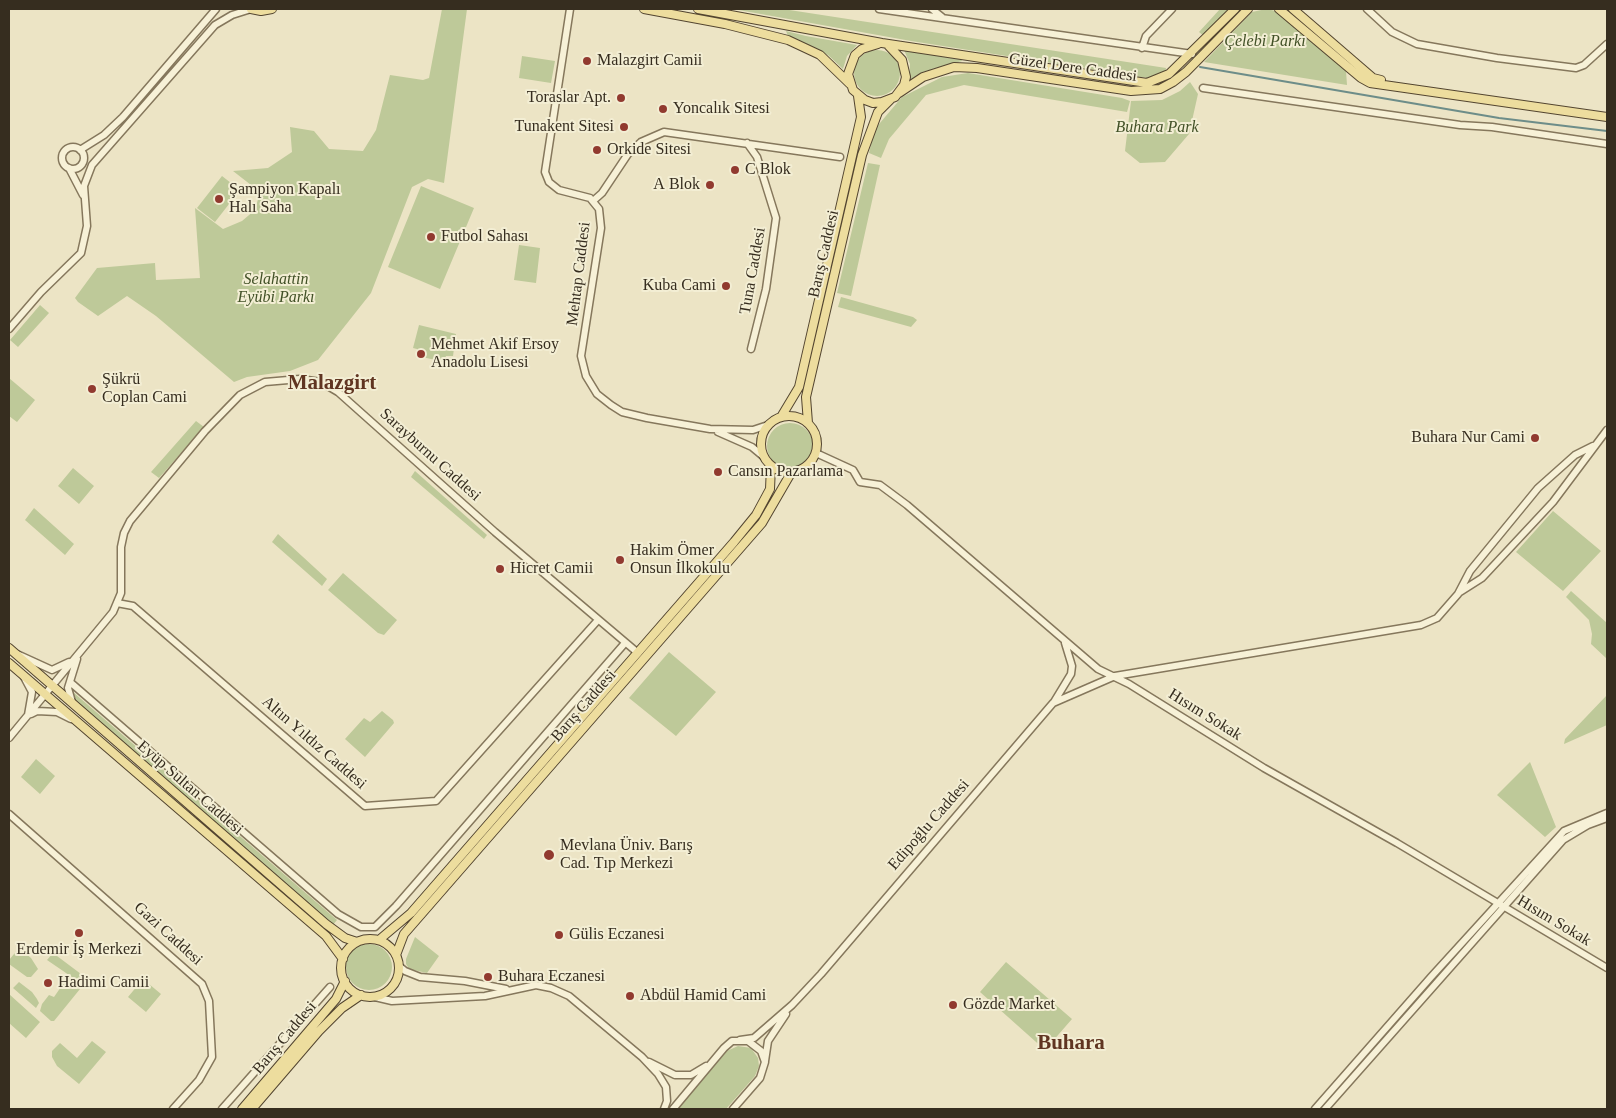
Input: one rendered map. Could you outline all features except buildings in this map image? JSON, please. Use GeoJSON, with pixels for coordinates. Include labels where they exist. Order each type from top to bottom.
{"type":"FeatureCollection","features":[{"type":"Feature","properties":{"kind":"main road"},"geometry":{"type":"LineString","coordinates":[[251,9],[272,9]]}},
{"type":"Feature","properties":{"kind":"main road"},"geometry":{"type":"LineString","coordinates":[[644,9],[725,24],[788,40],[820,55],[850,84],[858,96],[874,102],[890,100],[899,93],[904,85],[906,68],[902,60],[885,44],[862,49],[855,55],[850,64],[850,84]]}},
{"type":"Feature","properties":{"kind":"main road","name":"Güzel Dere Caddesi"},"geometry":{"type":"LineString","coordinates":[[698,9],[994,62],[1147,83],[1169,74],[1192,54],[1234,9]]}},
{"type":"Feature","properties":{"kind":"main road"},"geometry":{"type":"LineString","coordinates":[[1279,9],[1361,78],[1370,83],[1607,118]]}},
{"type":"Feature","properties":{"kind":"main road"},"geometry":{"type":"LineString","coordinates":[[1293,9],[1373,78],[1410,88]]}},
{"type":"Feature","properties":{"kind":"main road","name":"Güzel Dere Caddesi"},"geometry":{"type":"LineString","coordinates":[[899,93],[923,78],[954,67],[976,68],[1131,91],[1160,89],[1186,72],[1248,10]]}},
{"type":"Feature","properties":{"kind":"main road","name":"Barış Caddesi"},"geometry":{"type":"LineString","coordinates":[[781,417],[799,387],[861,117],[858,96]]}},
{"type":"Feature","properties":{"kind":"main road","name":"Barış Caddesi"},"geometry":{"type":"LineString","coordinates":[[808,423],[806,397],[862,155],[878,112],[890,100]]}},
{"type":"Feature","properties":{"kind":"main road"},"geometry":{"type":"LineString","coordinates":[[795,416],[808,423],[817,437],[816,453],[807,467],[791,473],[771,466],[764,457],[761,441],[768,425],[781,417],[795,416]]}},
{"type":"Feature","properties":{"kind":"main road","name":"Barış Caddesi"},"geometry":{"type":"LineString","coordinates":[[379,940],[412,913],[756,515],[770,489],[771,466]]}},
{"type":"Feature","properties":{"kind":"main road","name":"Barış Caddesi"},"geometry":{"type":"LineString","coordinates":[[396,955],[404,934],[762,523],[791,473]]}},
{"type":"Feature","properties":{"kind":"main road","name":"Eyüp Sultan Caddesi"},"geometry":{"type":"LineString","coordinates":[[9,648],[326,924],[345,938],[357,942]]}},
{"type":"Feature","properties":{"kind":"main road","name":"Eyüp Sultan Caddesi"},"geometry":{"type":"LineString","coordinates":[[9,663],[326,936],[342,958]]}},
{"type":"Feature","properties":{"kind":"main road"},"geometry":{"type":"LineString","coordinates":[[372,939],[379,940],[386,943],[396,955],[399,966],[396,982],[390,989],[375,996],[361,995],[344,982],[342,958],[351,946],[357,942],[372,939]]}},
{"type":"Feature","properties":{"kind":"main road","name":"Barış Caddesi"},"geometry":{"type":"LineString","coordinates":[[242,1109],[336,999],[344,982]]}},
{"type":"Feature","properties":{"kind":"main road","name":"Barış Caddesi"},"geometry":{"type":"LineString","coordinates":[[252,1109],[325,1025],[342,1008],[361,995]]}},
{"type":"Feature","properties":{"kind":"street"},"geometry":{"type":"LineString","coordinates":[[80,150],[104,135],[123,117],[216,9]]}},
{"type":"Feature","properties":{"kind":"street"},"geometry":{"type":"LineString","coordinates":[[9,329],[41,292],[81,252],[87,226],[84,186],[92,165],[215,25],[232,15],[251,9]]}},
{"type":"Feature","properties":{"kind":"street","name":"Mehtap Caddesi"},"geometry":{"type":"LineString","coordinates":[[570,9],[545,172],[549,182],[559,190],[593,201],[599,209],[601,228],[581,356],[586,376],[597,394],[622,412],[710,429]]}},
{"type":"Feature","properties":{"kind":"street"},"geometry":{"type":"LineString","coordinates":[[879,9],[1192,54]]}},
{"type":"Feature","properties":{"kind":"street"},"geometry":{"type":"LineString","coordinates":[[932,9],[943,18]]}},
{"type":"Feature","properties":{"kind":"street"},"geometry":{"type":"LineString","coordinates":[[1142,48],[1146,36],[1172,9]]}},
{"type":"Feature","properties":{"kind":"street"},"geometry":{"type":"LineString","coordinates":[[1367,9],[1392,32],[1417,44],[1497,58],[1576,68],[1584,65],[1607,44]]}},
{"type":"Feature","properties":{"kind":"street"},"geometry":{"type":"LineString","coordinates":[[1203,88],[1460,125],[1492,126],[1607,144]]}},
{"type":"Feature","properties":{"kind":"street"},"geometry":{"type":"LineString","coordinates":[[593,201],[602,193],[628,154],[641,142],[660,133],[747,143],[840,157]]}},
{"type":"Feature","properties":{"kind":"street","name":"Tuna Caddesi"},"geometry":{"type":"LineString","coordinates":[[747,143],[757,158],[776,218],[766,288],[751,349]]}},
{"type":"Feature","properties":{"kind":"street"},"geometry":{"type":"LineString","coordinates":[[80,166],[84,156],[80,150],[73,147],[64,151],[62,161],[69,168],[84,199]]}},
{"type":"Feature","properties":{"kind":"street"},"geometry":{"type":"LineString","coordinates":[[69,168],[92,165]]}},
{"type":"Feature","properties":{"kind":"street","name":"Sarayburnu Caddesi"},"geometry":{"type":"LineString","coordinates":[[9,738],[113,612],[121,593],[119,564],[124,533],[138,511],[240,395],[265,382],[300,379],[322,382],[346,399],[495,532],[638,653]]}},
{"type":"Feature","properties":{"kind":"street"},"geometry":{"type":"LineString","coordinates":[[710,429],[753,430],[768,425]]}},
{"type":"Feature","properties":{"kind":"street"},"geometry":{"type":"LineString","coordinates":[[710,429],[752,447],[764,457]]}},
{"type":"Feature","properties":{"kind":"street"},"geometry":{"type":"LineString","coordinates":[[1458,594],[1482,578],[1506,554],[1553,502],[1582,465],[1593,446],[1607,430]]}},
{"type":"Feature","properties":{"kind":"street"},"geometry":{"type":"LineString","coordinates":[[1458,594],[1470,571],[1538,488],[1575,455],[1593,446]]}},
{"type":"Feature","properties":{"kind":"street","name":"Hısım Sokak"},"geometry":{"type":"LineString","coordinates":[[816,453],[853,470],[860,482],[880,485],[907,505],[1098,669],[1115,676],[1264,768],[1397,843],[1607,968]]}},
{"type":"Feature","properties":{"kind":"street","name":"Edipoğlu Caddesi"},"geometry":{"type":"LineString","coordinates":[[792,1005],[1053,702],[1115,676],[1421,625],[1437,618],[1458,594]]}},
{"type":"Feature","properties":{"kind":"street","name":"Altın Yıldız Caddesi"},"geometry":{"type":"LineString","coordinates":[[117,603],[134,606],[365,806],[436,801],[598,620]]}},
{"type":"Feature","properties":{"kind":"street"},"geometry":{"type":"LineString","coordinates":[[1053,702],[1071,674],[1072,666],[1065,641]]}},
{"type":"Feature","properties":{"kind":"street","name":"Barış Caddesi"},"geometry":{"type":"LineString","coordinates":[[70,682],[338,914],[361,927],[375,927],[396,906],[625,643]]}},
{"type":"Feature","properties":{"kind":"street"},"geometry":{"type":"LineString","coordinates":[[16,654],[52,670],[61,668],[78,656]]}},
{"type":"Feature","properties":{"kind":"street"},"geometry":{"type":"LineString","coordinates":[[74,705],[68,688],[78,656]]}},
{"type":"Feature","properties":{"kind":"street"},"geometry":{"type":"LineString","coordinates":[[24,676],[32,692],[28,716]]}},
{"type":"Feature","properties":{"kind":"street"},"geometry":{"type":"LineString","coordinates":[[28,716],[37,710],[57,712],[76,721]]}},
{"type":"Feature","properties":{"kind":"street"},"geometry":{"type":"LineString","coordinates":[[1325,1109],[1564,831],[1607,813]]}},
{"type":"Feature","properties":{"kind":"street","name":"Gazi Caddesi"},"geometry":{"type":"LineString","coordinates":[[9,814],[202,984],[209,1001],[212,1057],[199,1080],[173,1109]]}},
{"type":"Feature","properties":{"kind":"street"},"geometry":{"type":"LineString","coordinates":[[1315,1109],[1500,905],[1563,840],[1588,824],[1607,818]]}},
{"type":"Feature","properties":{"kind":"street"},"geometry":{"type":"LineString","coordinates":[[399,966],[405,971],[420,976],[465,981],[508,989]]}},
{"type":"Feature","properties":{"kind":"street"},"geometry":{"type":"LineString","coordinates":[[375,996],[392,1001],[485,996],[508,989],[536,985],[569,996],[642,1057],[658,1074],[666,1087],[667,1101],[664,1109]]}},
{"type":"Feature","properties":{"kind":"street","name":"Barış Caddesi"},"geometry":{"type":"LineString","coordinates":[[222,1109],[330,987]]}},
{"type":"Feature","properties":{"kind":"street"},"geometry":{"type":"LineString","coordinates":[[642,1057],[675,1076],[691,1075],[702,1069],[732,1041],[754,1038],[792,1005]]}},
{"type":"Feature","properties":{"kind":"street"},"geometry":{"type":"LineString","coordinates":[[732,1109],[760,1078],[765,1062],[768,1041],[792,1005]]}},
{"type":"Feature","properties":{"kind":"street"},"geometry":{"type":"LineString","coordinates":[[740,1040],[748,1041],[755,1046],[761,1052],[765,1062]]}},
{"type":"Feature","properties":{"kind":"street"},"geometry":{"type":"LineString","coordinates":[[673,1109],[719,1054]]}},
{"type":"Feature","properties":{"kind":"green space","name":"Selahattin Eyübi Parkı"},"geometry":{"type":"Polygon","coordinates":[[[442,9],[467,9],[444,183],[428,179],[412,187],[371,293],[318,360],[290,371],[247,377],[234,382],[156,316],[127,296],[98,316],[78,302],[75,298],[97,268],[155,263],[156,280],[200,278],[195,208],[223,229],[242,221],[255,210],[260,192],[233,171],[268,168],[292,152],[290,127],[314,131],[329,149],[363,151],[376,130],[390,75],[423,80],[429,78],[442,9]]]}},
{"type":"Feature","properties":{"kind":"green space"},"geometry":{"type":"Polygon","coordinates":[[[733,9],[783,9],[1166,68],[1165,73],[1147,78],[911,41],[733,9]]]}},
{"type":"Feature","properties":{"kind":"green space"},"geometry":{"type":"Polygon","coordinates":[[[1220,9],[1229,9],[1204,36],[1199,32],[1220,9]]]}},
{"type":"Feature","properties":{"kind":"green space","name":"Çelebi Parkı"},"geometry":{"type":"Polygon","coordinates":[[[1266,9],[1276,11],[1346,71],[1347,85],[1204,62],[1252,12],[1266,9]]]}},
{"type":"Feature","properties":{"kind":"green space"},"geometry":{"type":"Polygon","coordinates":[[[786,31],[857,45],[847,56],[843,69],[828,55],[788,36],[786,31]]]}},
{"type":"Feature","properties":{"kind":"green space"},"geometry":{"type":"Polygon","coordinates":[[[872,50],[882,50],[896,60],[900,73],[896,86],[890,92],[882,96],[872,96],[858,86],[854,78],[854,68],[864,54],[872,50]]]}},
{"type":"Feature","properties":{"kind":"green space"},"geometry":{"type":"Polygon","coordinates":[[[904,50],[961,59],[962,61],[932,69],[909,81],[910,64],[904,50]]]}},
{"type":"Feature","properties":{"kind":"green space"},"geometry":{"type":"Polygon","coordinates":[[[522,56],[555,61],[551,83],[519,78],[522,56]]]}},
{"type":"Feature","properties":{"kind":"green space"},"geometry":{"type":"Polygon","coordinates":[[[968,73],[1122,98],[1130,101],[1127,112],[964,85],[926,95],[889,139],[881,158],[869,153],[874,130],[902,97],[942,77],[968,73]]]}},
{"type":"Feature","properties":{"kind":"green space","name":"Buhara Park"},"geometry":{"type":"Polygon","coordinates":[[[1190,82],[1198,94],[1189,134],[1165,162],[1140,163],[1125,151],[1131,101],[1162,100],[1180,91],[1190,82]]]}},
{"type":"Feature","properties":{"kind":"green space"},"geometry":{"type":"Polygon","coordinates":[[[868,163],[880,165],[851,296],[837,293],[868,163]]]}},
{"type":"Feature","properties":{"kind":"green space","name":"Şampiyon Kapalı Halı Saha"},"geometry":{"type":"Polygon","coordinates":[[[222,176],[240,190],[215,222],[197,208],[222,176]]]}},
{"type":"Feature","properties":{"kind":"green space","name":"Futbol Sahası"},"geometry":{"type":"Polygon","coordinates":[[[421,186],[474,208],[440,289],[388,267],[421,186]]]}},
{"type":"Feature","properties":{"kind":"green space"},"geometry":{"type":"Polygon","coordinates":[[[519,245],[540,248],[536,283],[514,280],[519,245]]]}},
{"type":"Feature","properties":{"kind":"green space"},"geometry":{"type":"Polygon","coordinates":[[[841,297],[913,317],[917,320],[911,327],[838,307],[841,297]]]}},
{"type":"Feature","properties":{"kind":"green space"},"geometry":{"type":"Polygon","coordinates":[[[40,305],[49,313],[18,347],[10,340],[40,305]]]}},
{"type":"Feature","properties":{"kind":"green space"},"geometry":{"type":"Polygon","coordinates":[[[419,325],[456,334],[453,356],[446,356],[444,362],[418,356],[417,349],[413,348],[419,325]]]}},
{"type":"Feature","properties":{"kind":"green space"},"geometry":{"type":"Polygon","coordinates":[[[9,378],[35,400],[17,422],[9,416],[9,378]]]}},
{"type":"Feature","properties":{"kind":"green space"},"geometry":{"type":"Polygon","coordinates":[[[196,421],[204,427],[159,478],[151,472],[196,421]]]}},
{"type":"Feature","properties":{"kind":"green space"},"geometry":{"type":"Polygon","coordinates":[[[790,423],[803,427],[809,433],[813,446],[809,459],[803,465],[790,469],[777,465],[771,459],[767,446],[771,433],[777,427],[790,423]]]}},
{"type":"Feature","properties":{"kind":"green space"},"geometry":{"type":"Polygon","coordinates":[[[73,468],[94,486],[79,504],[58,486],[73,468]]]}},
{"type":"Feature","properties":{"kind":"green space"},"geometry":{"type":"Polygon","coordinates":[[[415,471],[487,535],[484,539],[411,477],[415,471]]]}},
{"type":"Feature","properties":{"kind":"green space"},"geometry":{"type":"Polygon","coordinates":[[[34,508],[74,544],[65,555],[25,520],[34,508]]]}},
{"type":"Feature","properties":{"kind":"green space"},"geometry":{"type":"Polygon","coordinates":[[[1553,511],[1601,551],[1563,591],[1516,552],[1553,511]]]}},
{"type":"Feature","properties":{"kind":"green space"},"geometry":{"type":"Polygon","coordinates":[[[278,534],[327,579],[322,586],[272,542],[278,534]]]}},
{"type":"Feature","properties":{"kind":"green space"},"geometry":{"type":"Polygon","coordinates":[[[343,573],[397,620],[384,635],[378,633],[328,590],[343,573]]]}},
{"type":"Feature","properties":{"kind":"green space"},"geometry":{"type":"Polygon","coordinates":[[[1571,591],[1607,623],[1606,658],[1591,644],[1592,634],[1589,620],[1566,597],[1571,591]]]}},
{"type":"Feature","properties":{"kind":"green space"},"geometry":{"type":"Polygon","coordinates":[[[669,652],[716,692],[676,736],[629,698],[669,652]]]}},
{"type":"Feature","properties":{"kind":"green space"},"geometry":{"type":"Polygon","coordinates":[[[73,692],[337,920],[333,925],[76,702],[73,692]]]}},
{"type":"Feature","properties":{"kind":"green space"},"geometry":{"type":"Polygon","coordinates":[[[1607,695],[1607,725],[1564,744],[1565,739],[1607,695]]]}},
{"type":"Feature","properties":{"kind":"green space"},"geometry":{"type":"Polygon","coordinates":[[[382,711],[394,723],[365,757],[345,739],[364,718],[370,722],[382,711]]]}},
{"type":"Feature","properties":{"kind":"green space"},"geometry":{"type":"Polygon","coordinates":[[[36,759],[55,776],[40,794],[21,777],[36,759]]]}},
{"type":"Feature","properties":{"kind":"green space"},"geometry":{"type":"Polygon","coordinates":[[[1530,762],[1556,827],[1545,837],[1497,795],[1530,762]]]}},
{"type":"Feature","properties":{"kind":"green space"},"geometry":{"type":"Polygon","coordinates":[[[415,937],[439,956],[427,973],[409,969],[406,964],[406,959],[415,937]]]}},
{"type":"Feature","properties":{"kind":"green space"},"geometry":{"type":"Polygon","coordinates":[[[365,944],[373,944],[382,948],[388,954],[392,967],[388,980],[382,986],[373,990],[365,990],[356,986],[350,980],[346,971],[346,963],[350,954],[356,948],[365,944]]]}},
{"type":"Feature","properties":{"kind":"green space"},"geometry":{"type":"Polygon","coordinates":[[[19,948],[31,958],[38,969],[31,977],[27,977],[9,964],[9,960],[19,948]]]}},
{"type":"Feature","properties":{"kind":"green space"},"geometry":{"type":"Polygon","coordinates":[[[53,953],[89,980],[85,986],[47,960],[53,953]]]}},
{"type":"Feature","properties":{"kind":"green space"},"geometry":{"type":"Polygon","coordinates":[[[1006,962],[1072,1019],[1045,1050],[980,992],[1006,962]]]}},
{"type":"Feature","properties":{"kind":"green space"},"geometry":{"type":"Polygon","coordinates":[[[143,979],[161,994],[146,1012],[128,997],[143,979]]]}},
{"type":"Feature","properties":{"kind":"green space"},"geometry":{"type":"Polygon","coordinates":[[[19,982],[32,992],[37,999],[39,1003],[36,1008],[13,988],[19,982]]]}},
{"type":"Feature","properties":{"kind":"green space"},"geometry":{"type":"Polygon","coordinates":[[[63,984],[80,989],[54,1021],[51,1021],[40,1011],[42,1004],[49,995],[54,997],[63,984]]]}},
{"type":"Feature","properties":{"kind":"green space"},"geometry":{"type":"Polygon","coordinates":[[[9,994],[40,1022],[26,1038],[9,1023],[9,994]]]}},
{"type":"Feature","properties":{"kind":"green space"},"geometry":{"type":"Polygon","coordinates":[[[92,1041],[106,1052],[79,1084],[57,1066],[52,1057],[52,1051],[60,1043],[77,1058],[92,1041]]]}},
{"type":"Feature","properties":{"kind":"green space"},"geometry":{"type":"Polygon","coordinates":[[[738,1046],[751,1048],[758,1058],[759,1066],[755,1076],[726,1109],[677,1109],[727,1051],[738,1046]]]}},
{"type":"Feature","properties":{"kind":"waterway"},"geometry":{"type":"LineString","coordinates":[[1200,67],[1499,118],[1607,131]]}},
{"type":"Feature","properties":{"kind":"place","name":"Malazgirt Camii"},"geometry":{"type":"Point","coordinates":[587,61]}},
{"type":"Feature","properties":{"kind":"place","name":"Toraslar Apt."},"geometry":{"type":"Point","coordinates":[621,98]}},
{"type":"Feature","properties":{"kind":"place","name":"Yoncalık Sitesi"},"geometry":{"type":"Point","coordinates":[663,109]}},
{"type":"Feature","properties":{"kind":"place","name":"Tunakent Sitesi"},"geometry":{"type":"Point","coordinates":[624,127]}},
{"type":"Feature","properties":{"kind":"place","name":"Orkide Sitesi"},"geometry":{"type":"Point","coordinates":[597,150]}},
{"type":"Feature","properties":{"kind":"place","name":"C Blok"},"geometry":{"type":"Point","coordinates":[735,170]}},
{"type":"Feature","properties":{"kind":"place","name":"A Blok"},"geometry":{"type":"Point","coordinates":[710,185]}},
{"type":"Feature","properties":{"kind":"place","name":"Şampiyon Kapalı Halı Saha"},"geometry":{"type":"Point","coordinates":[219,199]}},
{"type":"Feature","properties":{"kind":"place","name":"Futbol Sahası"},"geometry":{"type":"Point","coordinates":[431,237]}},
{"type":"Feature","properties":{"kind":"place","name":"Kuba Cami"},"geometry":{"type":"Point","coordinates":[726,286]}},
{"type":"Feature","properties":{"kind":"place","name":"Mehmet Akif Ersoy Anadolu Lisesi"},"geometry":{"type":"Point","coordinates":[421,354]}},
{"type":"Feature","properties":{"kind":"place","name":"Şükrü Coplan Cami"},"geometry":{"type":"Point","coordinates":[92,389]}},
{"type":"Feature","properties":{"kind":"place","name":"Buhara Nur Cami"},"geometry":{"type":"Point","coordinates":[1535,438]}},
{"type":"Feature","properties":{"kind":"place","name":"Cansın Pazarlama"},"geometry":{"type":"Point","coordinates":[718,472]}},
{"type":"Feature","properties":{"kind":"place","name":"Hakim Ömer Onsun İlkokulu"},"geometry":{"type":"Point","coordinates":[620,560]}},
{"type":"Feature","properties":{"kind":"place","name":"Hicret Camii"},"geometry":{"type":"Point","coordinates":[500,569]}},
{"type":"Feature","properties":{"kind":"place","name":"Mevlana Üniv. Barış Cad. Tıp Merkezi"},"geometry":{"type":"Point","coordinates":[549,855]}},
{"type":"Feature","properties":{"kind":"place","name":"Erdemir İş Merkezi"},"geometry":{"type":"Point","coordinates":[79,933]}},
{"type":"Feature","properties":{"kind":"place","name":"Gülis Eczanesi"},"geometry":{"type":"Point","coordinates":[559,935]}},
{"type":"Feature","properties":{"kind":"place","name":"Buhara Eczanesi"},"geometry":{"type":"Point","coordinates":[488,977]}},
{"type":"Feature","properties":{"kind":"place","name":"Hadimi Camii"},"geometry":{"type":"Point","coordinates":[48,983]}},
{"type":"Feature","properties":{"kind":"place","name":"Abdül Hamid Cami"},"geometry":{"type":"Point","coordinates":[630,996]}},
{"type":"Feature","properties":{"kind":"place","name":"Gözde Market"},"geometry":{"type":"Point","coordinates":[953,1005]}},
{"type":"Feature","properties":{"kind":"district","name":"Malazgirt"},"geometry":{"type":"Point","coordinates":[332,384]}},
{"type":"Feature","properties":{"kind":"district","name":"Buhara"},"geometry":{"type":"Point","coordinates":[1071,1044]}}]}
